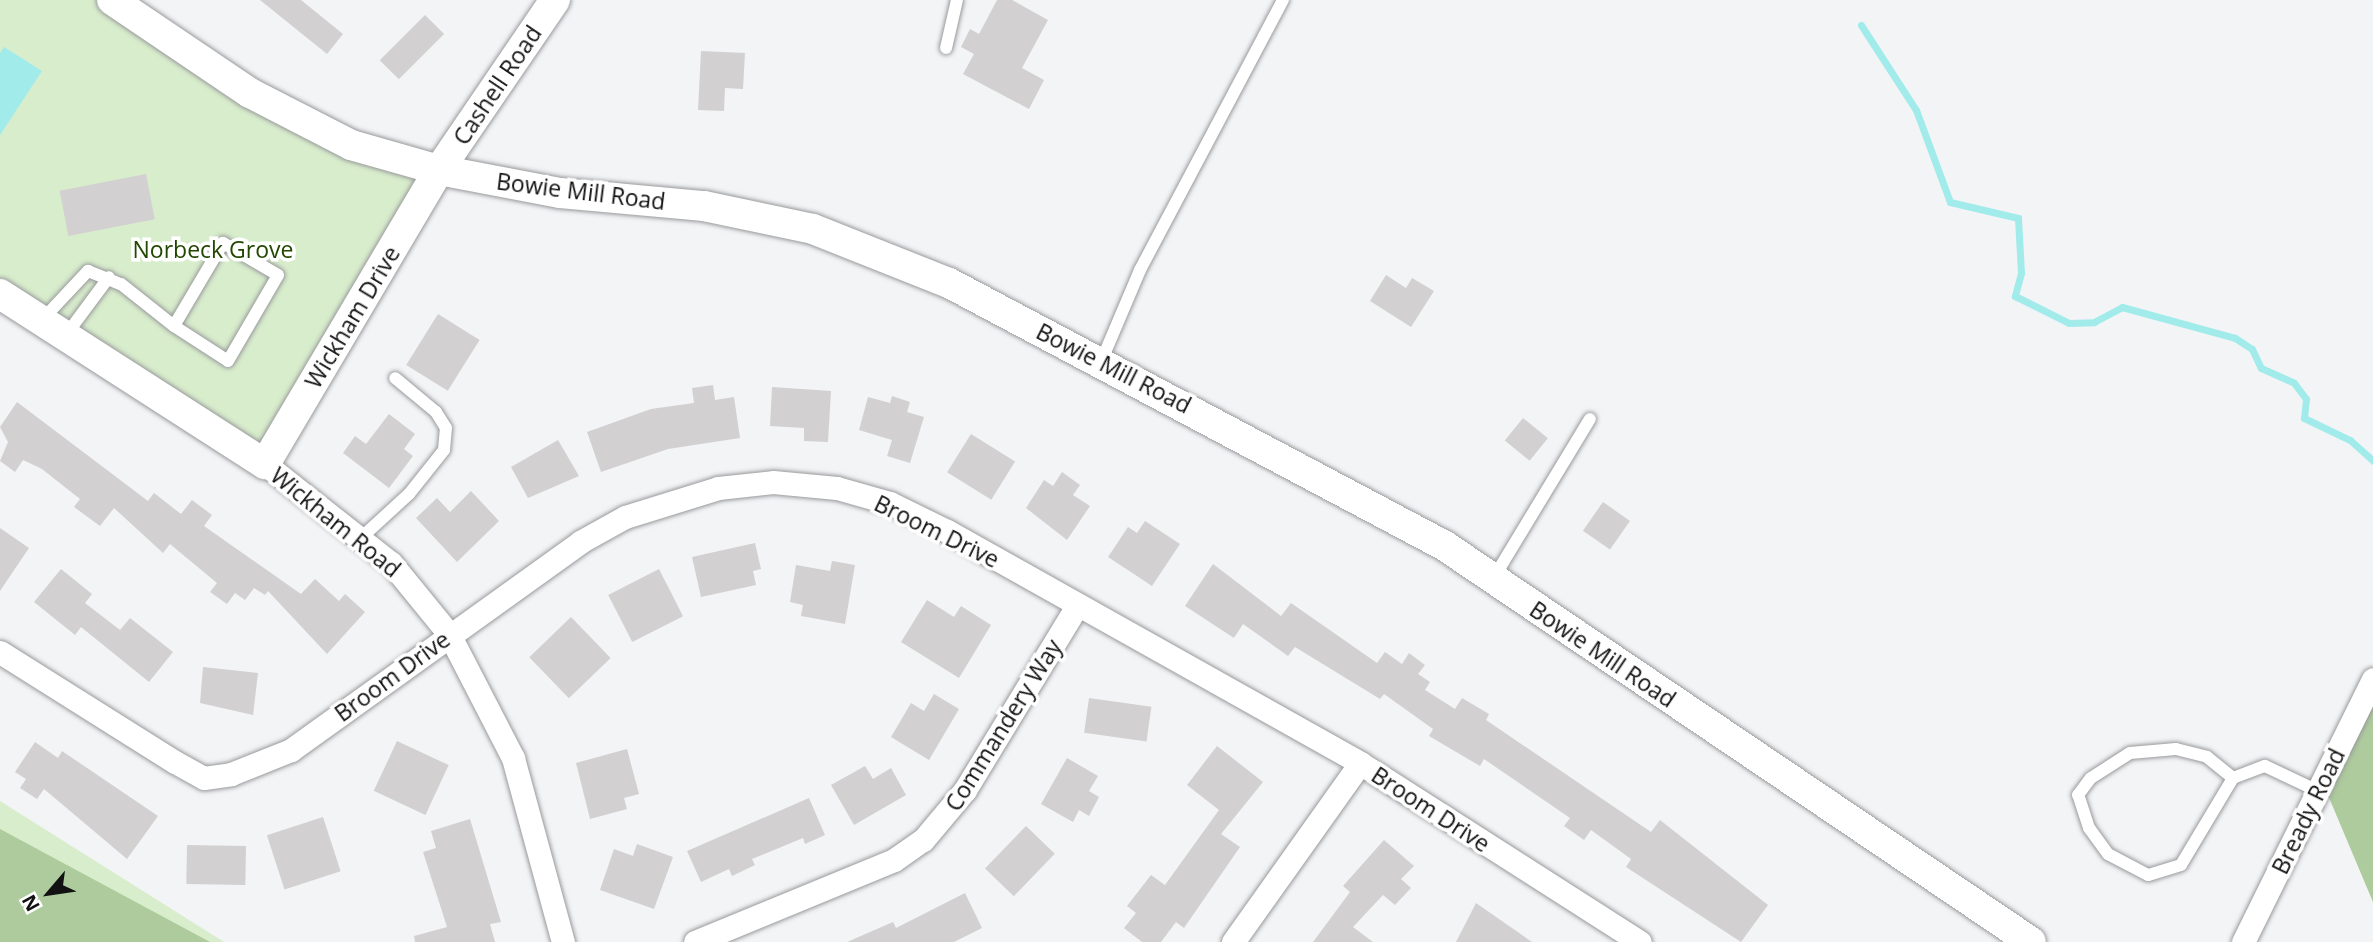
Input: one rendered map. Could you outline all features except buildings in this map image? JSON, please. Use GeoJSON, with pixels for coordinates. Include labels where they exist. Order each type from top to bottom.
{"type":"FeatureCollection","features":[{"type":"Feature","properties":{"kind":"street","name":"Bowie Mill Road"},"geometry":{"type":"LineString","coordinates":[[112,0],[305,125],[439,170],[560,193],[704,206],[813,229],[949,283],[1444,546],[2031,942]]}},
{"type":"Feature","properties":{"kind":"street","name":"Cashell Road"},"geometry":{"type":"LineString","coordinates":[[439,170],[555,0]]}},
{"type":"Feature","properties":{"kind":"street","name":"Wickham Drive"},"geometry":{"type":"LineString","coordinates":[[265,464],[439,170]]}},
{"type":"Feature","properties":{"kind":"street","name":"Wickham Road"},"geometry":{"type":"LineString","coordinates":[[0,294],[265,464],[362,537],[414,586],[449,634],[513,758],[563,942]]}},
{"type":"Feature","properties":{"kind":"street"},"geometry":{"type":"LineString","coordinates":[[217,433],[252,433],[298,409]]}},
{"type":"Feature","properties":{"kind":"street","name":"Broom Drive"},"geometry":{"type":"LineString","coordinates":[[0,652],[204,778],[268,764],[449,634],[625,517],[706,490],[773,482],[837,488],[890,503],[1360,763],[1602,933],[1640,942]]}},
{"type":"Feature","properties":{"kind":"street","name":"Commandery Way"},"geometry":{"type":"LineString","coordinates":[[695,942],[894,860],[923,840],[965,790],[1077,606]]}},
{"type":"Feature","properties":{"kind":"street","name":"Bready Road"},"geometry":{"type":"LineString","coordinates":[[2242,942],[2373,679]]}},
{"type":"Feature","properties":{"kind":"street"},"geometry":{"type":"LineString","coordinates":[[1233,942],[1360,763]]}},
{"type":"Feature","properties":{"kind":"lane"},"geometry":{"type":"LineString","coordinates":[[946,48],[957,0]]}},
{"type":"Feature","properties":{"kind":"lane"},"geometry":{"type":"LineString","coordinates":[[1101,362],[1140,270],[1283,0]]}},
{"type":"Feature","properties":{"kind":"lane"},"geometry":{"type":"LineString","coordinates":[[53,328],[88,271],[109,277],[174,326],[228,361],[278,275],[223,243],[174,326]]}},
{"type":"Feature","properties":{"kind":"lane"},"geometry":{"type":"LineString","coordinates":[[53,328],[109,277]]}},
{"type":"Feature","properties":{"kind":"lane"},"geometry":{"type":"LineString","coordinates":[[362,537],[410,494],[444,450],[446,428],[436,412],[395,379]]}},
{"type":"Feature","properties":{"kind":"lane"},"geometry":{"type":"LineString","coordinates":[[1493,579],[1590,419]]}},
{"type":"Feature","properties":{"kind":"lane"},"geometry":{"type":"LineString","coordinates":[[2233,778],[2207,757],[2176,749],[2130,754],[2091,778],[2078,795],[2089,828],[2108,854],[2148,875],[2181,865],[2233,778],[2265,766],[2318,791]]}},
{"type":"Feature","properties":{"kind":"green space","name":"Norbeck Grove"},"geometry":{"type":"Polygon","coordinates":[[[0,0],[112,0],[250,93],[439,170],[265,464],[0,294],[0,0]]]}},
{"type":"Feature","properties":{"kind":"green space"},"geometry":{"type":"Polygon","coordinates":[[[2373,679],[2373,902],[2322,781],[2373,679]]]}},
{"type":"Feature","properties":{"kind":"green space"},"geometry":{"type":"Polygon","coordinates":[[[0,801],[224,942],[0,942],[0,801]]]}},
{"type":"Feature","properties":{"kind":"green space"},"geometry":{"type":"Polygon","coordinates":[[[0,829],[210,942],[0,942],[0,829]]]}},
{"type":"Feature","properties":{"kind":"water"},"geometry":{"type":"Polygon","coordinates":[[[4,47],[42,71],[0,135],[0,53],[4,47]]]}},
{"type":"Feature","properties":{"kind":"waterway"},"geometry":{"type":"LineString","coordinates":[[1861,25],[1916,110],[1950,202],[2018,218],[2021,273],[2015,296],[2069,323],[2094,322],[2122,307],[2235,338],[2252,349],[2261,368],[2294,383],[2306,399],[2304,418],[2350,440],[2373,461]]}}]}
